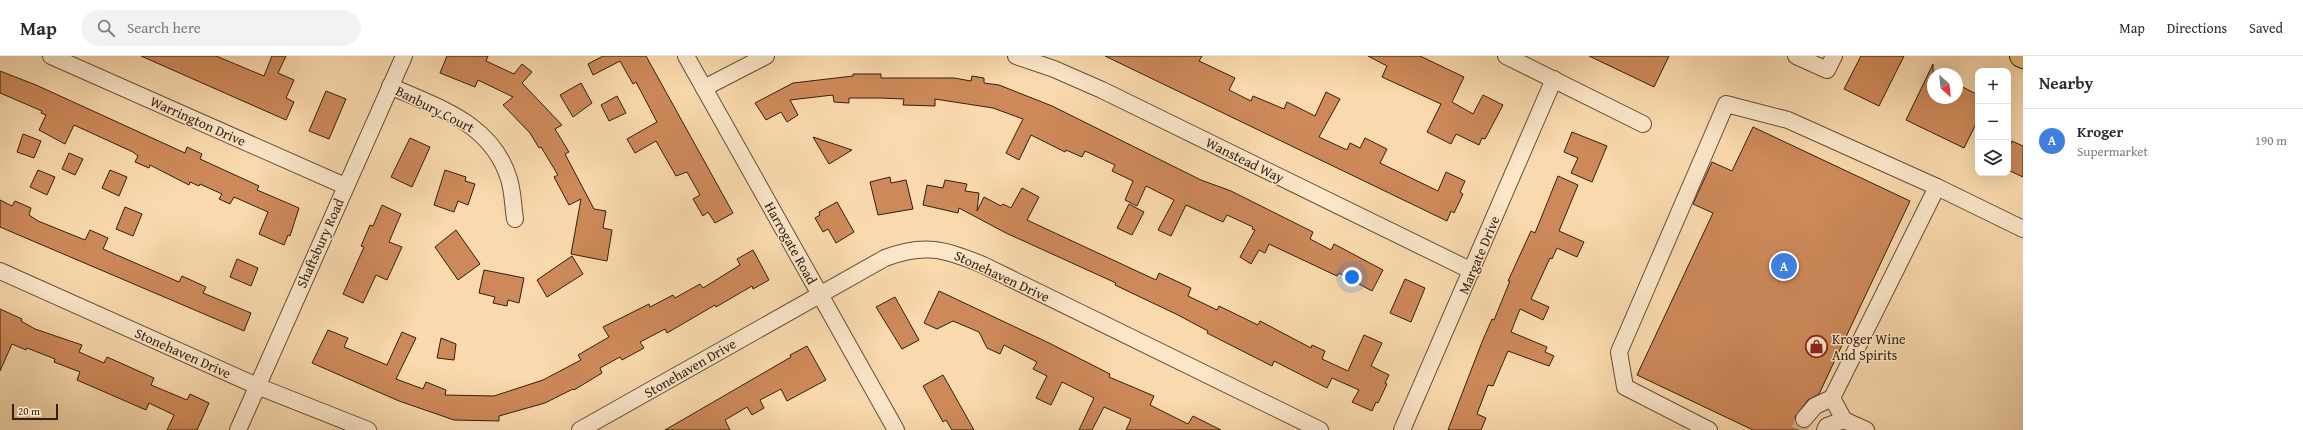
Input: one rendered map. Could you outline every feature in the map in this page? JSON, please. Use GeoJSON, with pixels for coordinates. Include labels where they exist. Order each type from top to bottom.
{"type":"FeatureCollection","features":[{"type":"Feature","properties":{"kind":"street","name":"Warrington Drive"},"geometry":{"type":"LineString","coordinates":[[50,56],[345,186]]}},
{"type":"Feature","properties":{"kind":"street","name":"Shaftsbury Road"},"geometry":{"type":"LineString","coordinates":[[238,430],[404,56]]}},
{"type":"Feature","properties":{"kind":"street","name":"Harrogate Road"},"geometry":{"type":"LineString","coordinates":[[686,56],[896,430]]}},
{"type":"Feature","properties":{"kind":"street"},"geometry":{"type":"LineString","coordinates":[[704,88],[766,56]]}},
{"type":"Feature","properties":{"kind":"street","name":"Wanstead Way"},"geometry":{"type":"LineString","coordinates":[[1016,56],[1054,69],[1102,90],[1472,271]]}},
{"type":"Feature","properties":{"kind":"street"},"geometry":{"type":"LineString","coordinates":[[1506,56],[1643,124]]}},
{"type":"Feature","properties":{"kind":"street"},"geometry":{"type":"LineString","coordinates":[[1796,56],[1827,70],[1834,56]]}},
{"type":"Feature","properties":{"kind":"street","name":"Margate Drive"},"geometry":{"type":"LineString","coordinates":[[1402,430],[1554,79]]}},
{"type":"Feature","properties":{"kind":"street","name":"Banbury Court"},"geometry":{"type":"LineString","coordinates":[[390,86],[471,124],[489,141],[502,160],[510,181],[515,219]]}},
{"type":"Feature","properties":{"kind":"street"},"geometry":{"type":"LineString","coordinates":[[1709,430],[1625,387],[1619,352],[1726,104],[1788,120],[1937,187],[2023,229]]}},
{"type":"Feature","properties":{"kind":"street"},"geometry":{"type":"LineString","coordinates":[[1804,419],[1815,406],[1832,398],[1937,187]]}},
{"type":"Feature","properties":{"kind":"street","name":"Stonehaven Drive"},"geometry":{"type":"LineString","coordinates":[[580,430],[885,258],[905,250],[929,249],[953,252],[990,268],[1320,430]]}},
{"type":"Feature","properties":{"kind":"street","name":"Stonehaven Drive"},"geometry":{"type":"LineString","coordinates":[[0,271],[257,386],[368,430]]}},
{"type":"Feature","properties":{"kind":"street"},"geometry":{"type":"LineString","coordinates":[[1832,398],[1844,420],[1866,430]]}},
{"type":"Feature","properties":{"kind":"street"},"geometry":{"type":"LineString","coordinates":[[1825,430],[1827,426],[1844,420]]}},
{"type":"Feature","properties":{"kind":"building"},"geometry":{"type":"Polygon","coordinates":[[[141,56],[216,56],[264,76],[272,56],[286,56],[278,73],[294,80],[286,98],[294,102],[286,120],[141,56]]]}},
{"type":"Feature","properties":{"kind":"building"},"geometry":{"type":"Polygon","coordinates":[[[447,56],[488,56],[486,61],[514,74],[522,64],[532,72],[522,83],[562,125],[555,129],[569,152],[565,154],[594,209],[606,211],[603,228],[612,230],[607,261],[571,254],[581,199],[569,205],[554,177],[558,175],[541,147],[539,148],[530,133],[503,105],[513,97],[478,80],[475,87],[440,73],[447,56]]]}},
{"type":"Feature","properties":{"kind":"building"},"geometry":{"type":"Polygon","coordinates":[[[603,56],[646,56],[733,213],[715,223],[708,212],[703,216],[693,199],[700,195],[687,172],[676,176],[656,141],[635,153],[627,139],[657,122],[636,82],[633,84],[620,61],[593,75],[588,64],[603,56]]]}},
{"type":"Feature","properties":{"kind":"building"},"geometry":{"type":"Polygon","coordinates":[[[1105,56],[1202,56],[1199,61],[1235,78],[1229,90],[1251,101],[1253,96],[1284,109],[1287,102],[1315,116],[1326,92],[1340,99],[1319,137],[1347,150],[1350,143],[1360,148],[1365,138],[1387,149],[1380,163],[1438,191],[1446,172],[1465,181],[1460,192],[1463,194],[1454,213],[1451,211],[1447,221],[1105,56]]]}},
{"type":"Feature","properties":{"kind":"building"},"geometry":{"type":"Polygon","coordinates":[[[1368,56],[1420,56],[1464,77],[1452,102],[1473,114],[1483,95],[1503,105],[1485,139],[1482,138],[1479,145],[1456,134],[1451,144],[1427,132],[1441,104],[1382,77],[1387,66],[1368,56]]]}},
{"type":"Feature","properties":{"kind":"building"},"geometry":{"type":"Polygon","coordinates":[[[1589,56],[1669,56],[1654,87],[1589,56]]]}},
{"type":"Feature","properties":{"kind":"building"},"geometry":{"type":"Polygon","coordinates":[[[1861,56],[1904,56],[1879,106],[1844,89],[1861,56]]]}},
{"type":"Feature","properties":{"kind":"building"},"geometry":{"type":"Polygon","coordinates":[[[0,71],[36,85],[185,153],[187,147],[202,154],[200,159],[259,186],[257,190],[299,208],[290,236],[288,235],[284,245],[259,234],[268,212],[234,197],[230,204],[219,199],[222,194],[200,184],[199,186],[190,182],[189,185],[150,165],[149,168],[135,162],[138,156],[133,152],[74,125],[65,144],[39,130],[46,115],[41,113],[42,111],[0,93],[0,71]]]}},
{"type":"Feature","properties":{"kind":"building"},"geometry":{"type":"Polygon","coordinates":[[[853,74],[881,74],[881,78],[954,78],[971,81],[972,76],[984,78],[984,83],[999,85],[1052,106],[1201,180],[1231,191],[1313,232],[1310,239],[1331,250],[1334,244],[1383,270],[1372,291],[1339,273],[1337,276],[1269,244],[1265,253],[1259,250],[1251,264],[1240,257],[1255,230],[1252,229],[1253,227],[1227,215],[1223,222],[1186,205],[1171,236],[1158,230],[1174,200],[1146,186],[1137,206],[1125,200],[1133,181],[1112,171],[1115,165],[1085,151],[1082,157],[1066,150],[1065,152],[1031,135],[1019,160],[1006,153],[1023,119],[993,108],[935,99],[935,106],[903,105],[904,99],[880,98],[849,98],[849,103],[834,102],[833,95],[790,100],[798,115],[787,122],[781,112],[766,120],[755,103],[793,83],[853,76],[853,74]]]}},
{"type":"Feature","properties":{"kind":"building"},"geometry":{"type":"Polygon","coordinates":[[[1927,76],[1927,104],[1963,104],[1963,87],[1975,93],[1975,126],[1964,148],[1906,120],[1927,76]]]}},
{"type":"Feature","properties":{"kind":"building"},"geometry":{"type":"Polygon","coordinates":[[[581,83],[592,103],[573,117],[560,95],[581,83]]]}},
{"type":"Feature","properties":{"kind":"building"},"geometry":{"type":"Polygon","coordinates":[[[326,91],[346,99],[329,139],[309,131],[326,91]]]}},
{"type":"Feature","properties":{"kind":"building"},"geometry":{"type":"Polygon","coordinates":[[[617,96],[626,113],[609,121],[601,105],[617,96]]]}},
{"type":"Feature","properties":{"kind":"building"},"geometry":{"type":"Polygon","coordinates":[[[1753,127],[1910,201],[1819,394],[1808,400],[1795,417],[1798,426],[1806,428],[1805,430],[1753,430],[1637,375],[1713,213],[1693,204],[1712,162],[1732,171],[1753,127]]]}},
{"type":"Feature","properties":{"kind":"building"},"geometry":{"type":"Polygon","coordinates":[[[1572,132],[1607,146],[1592,182],[1571,173],[1578,158],[1564,152],[1572,132]]]}},
{"type":"Feature","properties":{"kind":"building"},"geometry":{"type":"Polygon","coordinates":[[[23,134],[41,141],[34,158],[17,152],[23,134]]]}},
{"type":"Feature","properties":{"kind":"building"},"geometry":{"type":"Polygon","coordinates":[[[813,137],[852,150],[829,164],[813,137]]]}},
{"type":"Feature","properties":{"kind":"building"},"geometry":{"type":"Polygon","coordinates":[[[410,138],[430,147],[412,187],[391,177],[410,138]]]}},
{"type":"Feature","properties":{"kind":"building"},"geometry":{"type":"Polygon","coordinates":[[[2012,141],[2023,146],[2023,177],[2011,171],[2012,141]]]}},
{"type":"Feature","properties":{"kind":"building"},"geometry":{"type":"Polygon","coordinates":[[[69,153],[83,159],[75,175],[62,169],[69,153]]]}},
{"type":"Feature","properties":{"kind":"building"},"geometry":{"type":"Polygon","coordinates":[[[38,170],[55,177],[47,195],[30,187],[38,170]]]}},
{"type":"Feature","properties":{"kind":"building"},"geometry":{"type":"Polygon","coordinates":[[[110,170],[127,177],[119,196],[102,188],[110,170]]]}},
{"type":"Feature","properties":{"kind":"building"},"geometry":{"type":"Polygon","coordinates":[[[445,170],[466,177],[465,181],[475,184],[468,205],[458,201],[454,212],[434,205],[445,170]]]}},
{"type":"Feature","properties":{"kind":"building"},"geometry":{"type":"Polygon","coordinates":[[[1558,176],[1578,185],[1559,231],[1584,242],[1577,257],[1557,248],[1552,259],[1550,258],[1531,299],[1549,307],[1543,320],[1520,309],[1511,332],[1547,347],[1545,352],[1554,356],[1549,366],[1508,351],[1493,386],[1488,385],[1477,414],[1486,418],[1481,430],[1448,430],[1482,342],[1492,319],[1494,320],[1510,281],[1508,281],[1531,231],[1535,233],[1558,176]]]}},
{"type":"Feature","properties":{"kind":"building"},"geometry":{"type":"Polygon","coordinates":[[[890,177],[891,183],[906,180],[913,209],[878,215],[870,182],[890,177]]]}},
{"type":"Feature","properties":{"kind":"building"},"geometry":{"type":"Polygon","coordinates":[[[945,180],[967,184],[965,191],[979,193],[977,211],[984,197],[1001,206],[1003,204],[1011,208],[1022,188],[1039,197],[1027,220],[1156,280],[1159,273],[1191,288],[1188,296],[1217,310],[1219,306],[1258,325],[1260,321],[1311,348],[1312,345],[1325,351],[1322,359],[1348,371],[1364,335],[1382,343],[1371,366],[1389,375],[1385,383],[1387,384],[1378,403],[1376,402],[1372,411],[1352,402],[1359,390],[1332,378],[1327,388],[1274,361],[1272,366],[1207,333],[1208,331],[1178,315],[1115,285],[1116,283],[1006,233],[959,208],[958,213],[923,205],[927,185],[943,188],[945,180]]]}},
{"type":"Feature","properties":{"kind":"building"},"geometry":{"type":"Polygon","coordinates":[[[0,200],[12,206],[15,201],[31,208],[29,215],[38,221],[85,240],[90,230],[108,238],[103,249],[179,282],[182,276],[206,287],[203,293],[251,313],[244,331],[0,227],[0,200]]]}},
{"type":"Feature","properties":{"kind":"building"},"geometry":{"type":"Polygon","coordinates":[[[837,202],[854,232],[836,243],[828,229],[823,232],[815,218],[820,215],[819,212],[837,202]]]}},
{"type":"Feature","properties":{"kind":"building"},"geometry":{"type":"Polygon","coordinates":[[[1129,204],[1144,212],[1132,235],[1117,228],[1129,204]]]}},
{"type":"Feature","properties":{"kind":"building"},"geometry":{"type":"Polygon","coordinates":[[[382,205],[401,214],[389,242],[402,247],[387,280],[376,275],[363,303],[343,294],[364,247],[361,246],[370,225],[373,226],[382,205]]]}},
{"type":"Feature","properties":{"kind":"building"},"geometry":{"type":"Polygon","coordinates":[[[125,207],[142,214],[133,236],[116,229],[125,207]]]}},
{"type":"Feature","properties":{"kind":"building"},"geometry":{"type":"Polygon","coordinates":[[[456,230],[480,264],[458,280],[435,247],[456,230]]]}},
{"type":"Feature","properties":{"kind":"building"},"geometry":{"type":"Polygon","coordinates":[[[753,250],[769,280],[753,289],[752,286],[716,307],[715,305],[667,333],[665,329],[640,342],[644,348],[622,360],[620,357],[600,368],[602,373],[574,390],[573,389],[545,403],[499,416],[499,421],[454,420],[399,401],[312,363],[328,330],[348,338],[344,347],[387,365],[402,332],[416,338],[396,379],[423,389],[426,382],[446,390],[445,395],[494,396],[543,380],[581,360],[578,355],[609,337],[603,327],[649,304],[650,307],[673,295],[675,298],[700,284],[703,288],[740,265],[737,259],[753,250]]]}},
{"type":"Feature","properties":{"kind":"building"},"geometry":{"type":"Polygon","coordinates":[[[572,256],[583,274],[547,297],[537,280],[572,256]]]}},
{"type":"Feature","properties":{"kind":"building"},"geometry":{"type":"Polygon","coordinates":[[[237,259],[258,268],[251,286],[230,277],[237,259]]]}},
{"type":"Feature","properties":{"kind":"building"},"geometry":{"type":"Polygon","coordinates":[[[484,270],[524,278],[519,303],[508,300],[507,306],[493,303],[495,297],[479,293],[484,270]]]}},
{"type":"Feature","properties":{"kind":"building"},"geometry":{"type":"Polygon","coordinates":[[[1405,279],[1425,288],[1411,322],[1390,313],[1405,279]]]}},
{"type":"Feature","properties":{"kind":"building"},"geometry":{"type":"Polygon","coordinates":[[[939,291],[1049,343],[1110,374],[1109,377],[1154,396],[1150,405],[1188,424],[1193,416],[1221,430],[1126,430],[1131,419],[1104,407],[1092,430],[1079,430],[1094,398],[1062,382],[1051,405],[1036,398],[1047,376],[1033,369],[1037,362],[1004,345],[1000,354],[987,348],[979,332],[953,321],[937,329],[924,323],[939,291]]]}},
{"type":"Feature","properties":{"kind":"building"},"geometry":{"type":"Polygon","coordinates":[[[895,297],[919,340],[902,349],[876,307],[895,297]]]}},
{"type":"Feature","properties":{"kind":"building"},"geometry":{"type":"Polygon","coordinates":[[[0,309],[22,319],[21,321],[35,329],[82,345],[79,352],[104,363],[107,357],[154,378],[151,385],[187,400],[190,394],[209,403],[197,430],[167,430],[174,415],[149,403],[146,410],[77,380],[80,372],[54,362],[55,359],[27,348],[26,350],[12,344],[0,371],[0,309]]]}},
{"type":"Feature","properties":{"kind":"building"},"geometry":{"type":"Polygon","coordinates":[[[441,338],[456,344],[454,360],[437,358],[441,338]]]}},
{"type":"Feature","properties":{"kind":"building"},"geometry":{"type":"Polygon","coordinates":[[[807,346],[826,380],[787,401],[781,389],[760,400],[764,408],[752,415],[747,407],[725,420],[730,430],[665,430],[791,357],[790,355],[807,346]]]}},
{"type":"Feature","properties":{"kind":"building"},"geometry":{"type":"Polygon","coordinates":[[[943,375],[974,430],[952,430],[946,420],[943,422],[923,386],[943,375]]]}},
{"type":"Feature","properties":{"kind":"tunnel"},"geometry":{"type":"LineString","coordinates":[[1799,430],[1804,419]]}},
{"type":"Feature","properties":{"kind":"place","name":"Kroger"},"geometry":{"type":"Point","coordinates":[1784,266]}},
{"type":"Feature","properties":{"kind":"place","name":"Kroger Wine And Spirits"},"geometry":{"type":"Point","coordinates":[1817,347]}}]}
